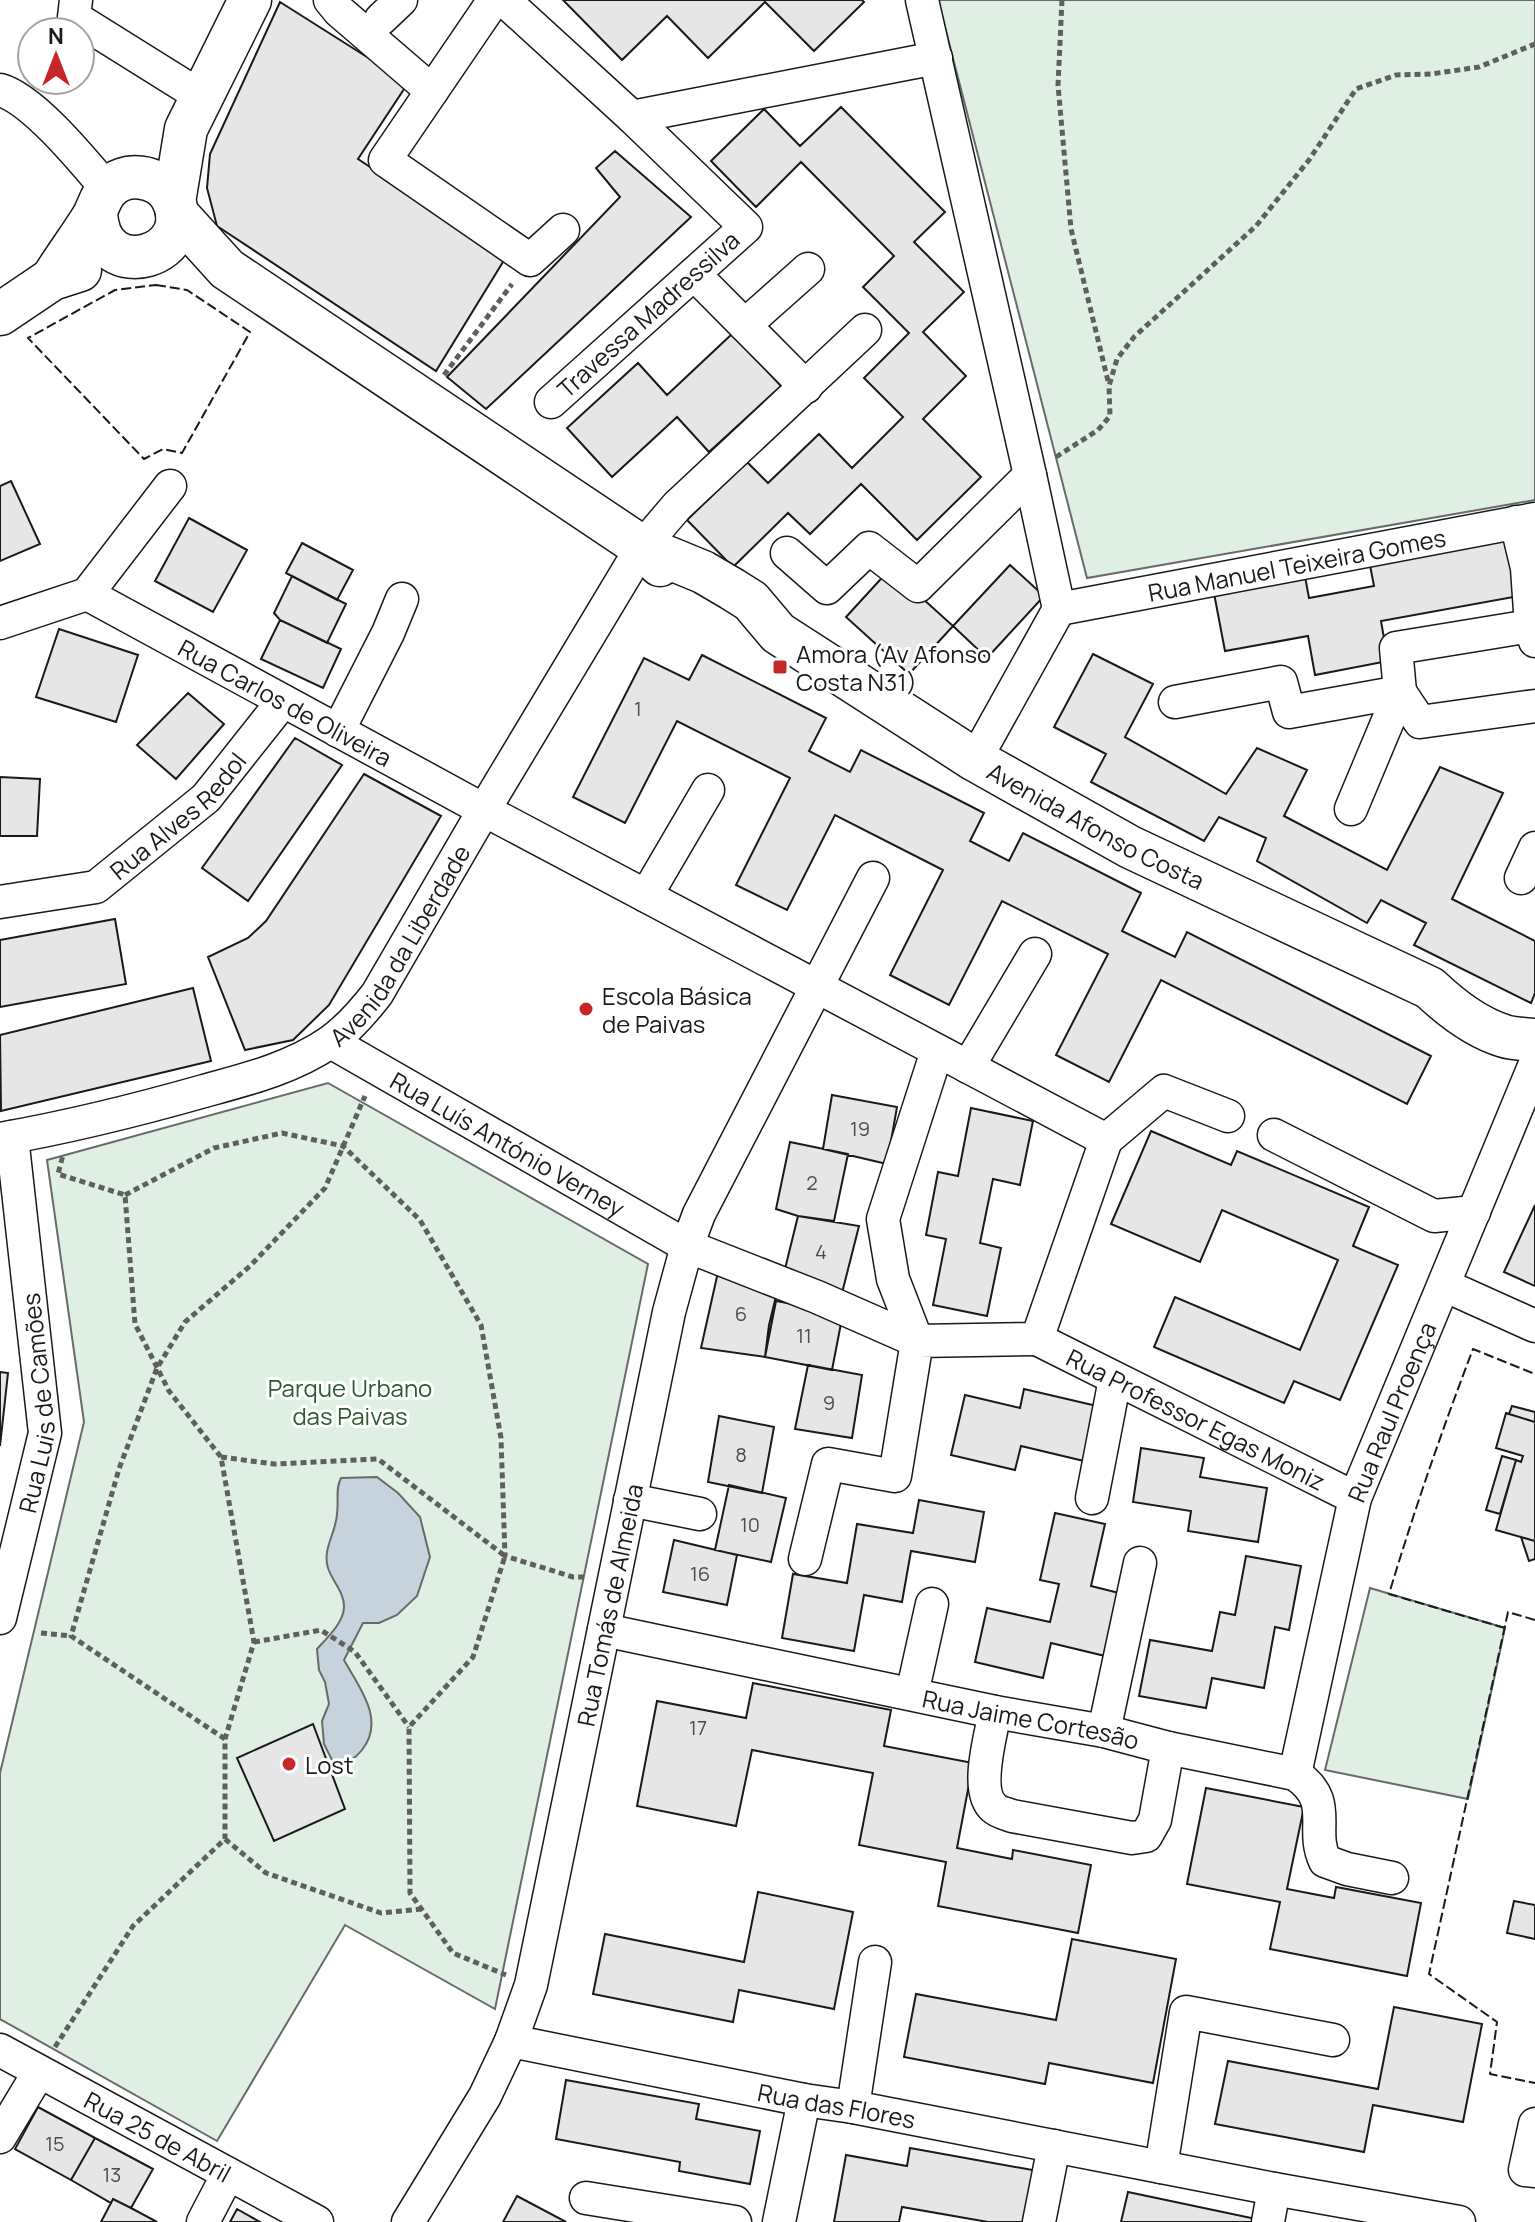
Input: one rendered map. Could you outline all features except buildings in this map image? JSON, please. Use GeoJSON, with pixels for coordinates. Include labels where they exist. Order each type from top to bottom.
{"type":"FeatureCollection","features":[{"type":"Feature","properties":{"kind":"main road"},"geometry":{"type":"LineString","coordinates":[[0,314],[52,279],[163,248],[171,239],[176,227],[176,208],[194,113],[250,0]]}},
{"type":"Feature","properties":{"kind":"main road"},"geometry":{"type":"LineString","coordinates":[[52,279],[111,193],[194,113]]}},
{"type":"Feature","properties":{"kind":"main road"},"geometry":{"type":"LineString","coordinates":[[144,178],[157,183],[167,191],[176,208],[227,269],[111,249],[102,239],[97,226],[111,193],[144,178]]}},
{"type":"Feature","properties":{"kind":"main road","name":"Avenida Afonso Costa"},"geometry":{"type":"LineString","coordinates":[[227,269],[642,547],[690,595],[739,622],[778,633],[975,760],[1130,847],[1430,988],[1453,1011],[1482,1026],[1504,1036],[1535,1040]]}},
{"type":"Feature","properties":{"kind":"main road","name":"Avenida Afonso Costa"},"geometry":{"type":"LineString","coordinates":[[1430,988],[1464,990],[1515,1013],[1535,1032]]}},
{"type":"Feature","properties":{"kind":"street"},"geometry":{"type":"LineString","coordinates":[[76,0],[74,17],[194,113]]}},
{"type":"Feature","properties":{"kind":"street"},"geometry":{"type":"LineString","coordinates":[[330,0],[432,91]]}},
{"type":"Feature","properties":{"kind":"street"},"geometry":{"type":"LineString","coordinates":[[494,0],[385,160],[530,260],[563,230]]}},
{"type":"Feature","properties":{"kind":"street"},"geometry":{"type":"LineString","coordinates":[[504,0],[632,117],[936,58]]}},
{"type":"Feature","properties":{"kind":"street"},"geometry":{"type":"LineString","coordinates":[[922,0],[1059,609],[975,760]]}},
{"type":"Feature","properties":{"kind":"street"},"geometry":{"type":"LineString","coordinates":[[0,90],[11,93],[31,108],[111,193]]}},
{"type":"Feature","properties":{"kind":"street","name":"Travessa Madressilva"},"geometry":{"type":"LineString","coordinates":[[551,402],[746,227],[632,117]]}},
{"type":"Feature","properties":{"kind":"street"},"geometry":{"type":"LineString","coordinates":[[745,325],[808,269]]}},
{"type":"Feature","properties":{"kind":"street"},"geometry":{"type":"LineString","coordinates":[[694,274],[806,387]]}},
{"type":"Feature","properties":{"kind":"street","name":"Avenida da Liberdade"},"geometry":{"type":"LineString","coordinates":[[6,1138],[159,1104],[276,1071],[331,1042],[360,1016],[377,994],[642,547],[677,506],[865,330]]}},
{"type":"Feature","properties":{"kind":"street"},"geometry":{"type":"LineString","coordinates":[[787,553],[827,588],[869,548],[918,586],[1030,475]]}},
{"type":"Feature","properties":{"kind":"street"},"geometry":{"type":"LineString","coordinates":[[0,623],[87,594],[170,486]]}},
{"type":"Feature","properties":{"kind":"street"},"geometry":{"type":"LineString","coordinates":[[1351,809],[1400,692],[1396,648],[1533,634],[1525,520]]}},
{"type":"Feature","properties":{"kind":"street","name":"Rua Manuel Teixeira Gomes"},"geometry":{"type":"LineString","coordinates":[[1059,609],[1525,520]]}},
{"type":"Feature","properties":{"kind":"street","name":"Rua Carlos de Oliveira"},"geometry":{"type":"LineString","coordinates":[[87,594],[484,810]]}},
{"type":"Feature","properties":{"kind":"street"},"geometry":{"type":"LineString","coordinates":[[338,731],[402,599]]}},
{"type":"Feature","properties":{"kind":"street"},"geometry":{"type":"LineString","coordinates":[[1175,702],[1281,682],[1289,712],[1400,692]]}},
{"type":"Feature","properties":{"kind":"street"},"geometry":{"type":"LineString","coordinates":[[1400,692],[1420,722],[1535,706]]}},
{"type":"Feature","properties":{"kind":"street","name":"Rua Alves Redol"},"geometry":{"type":"LineString","coordinates":[[0,902],[96,887],[206,798],[283,701]]}},
{"type":"Feature","properties":{"kind":"street"},"geometry":{"type":"LineString","coordinates":[[646,896],[708,790]]}},
{"type":"Feature","properties":{"kind":"street"},"geometry":{"type":"LineString","coordinates":[[484,810],[1106,1140],[1164,1091],[1228,1116]]}},
{"type":"Feature","properties":{"kind":"street"},"geometry":{"type":"LineString","coordinates":[[1521,878],[1535,848]]}},
{"type":"Feature","properties":{"kind":"street"},"geometry":{"type":"LineString","coordinates":[[817,988],[873,878]]}},
{"type":"Feature","properties":{"kind":"street"},"geometry":{"type":"LineString","coordinates":[[968,1067],[1035,954]]}},
{"type":"Feature","properties":{"kind":"street","name":"Rua Tomás de Almeida"},"geometry":{"type":"LineString","coordinates":[[408,2222],[485,2096],[511,2041],[531,1985],[669,1312],[687,1246],[699,1214],[817,988]]}},
{"type":"Feature","properties":{"kind":"street","name":"Rua Luís António Verney"},"geometry":{"type":"LineString","coordinates":[[331,1042],[687,1246],[817,1297],[917,1341]]}},
{"type":"Feature","properties":{"kind":"street"},"geometry":{"type":"LineString","coordinates":[[805,1559],[828,1464],[895,1476],[917,1341],[893,1279],[883,1219],[937,1051]]}},
{"type":"Feature","properties":{"kind":"street","name":"Rua Raul Proença"},"geometry":{"type":"LineString","coordinates":[[1295,1774],[1355,1498],[1535,1064]]}},
{"type":"Feature","properties":{"kind":"street"},"geometry":{"type":"LineString","coordinates":[[1274,1135],[1434,1216],[1474,1212]]}},
{"type":"Feature","properties":{"kind":"street","name":"Rua Luis de Camões"},"geometry":{"type":"LineString","coordinates":[[0,1618],[45,1433],[15,1300],[6,1138]]}},
{"type":"Feature","properties":{"kind":"street","name":"Rua Professor Egas Moniz"},"geometry":{"type":"LineString","coordinates":[[1037,1339],[1106,1140]]}},
{"type":"Feature","properties":{"kind":"street"},"geometry":{"type":"LineString","coordinates":[[1444,1285],[1535,1326]]}},
{"type":"Feature","properties":{"kind":"street","name":"Rua Professor Egas Moniz"},"geometry":{"type":"LineString","coordinates":[[917,1341],[1037,1339],[1355,1498]]}},
{"type":"Feature","properties":{"kind":"street"},"geometry":{"type":"LineString","coordinates":[[1092,1498],[1115,1379]]}},
{"type":"Feature","properties":{"kind":"street"},"geometry":{"type":"LineString","coordinates":[[630,1500],[700,1514]]}},
{"type":"Feature","properties":{"kind":"street"},"geometry":{"type":"LineString","coordinates":[[1104,1731],[1140,1563]]}},
{"type":"Feature","properties":{"kind":"street"},"geometry":{"type":"LineString","coordinates":[[912,1694],[932,1604]]}},
{"type":"Feature","properties":{"kind":"street","name":"Rua Jaime Cortesão"},"geometry":{"type":"LineString","coordinates":[[604,1630],[995,1712],[1104,1731],[1168,1748],[1295,1774]]}},
{"type":"Feature","properties":{"kind":"street"},"geometry":{"type":"LineString","coordinates":[[995,1712],[984,1774],[984,1794],[994,1809],[1012,1816],[1132,1838],[1146,1836],[1155,1820],[1168,1748]]}},
{"type":"Feature","properties":{"kind":"street"},"geometry":{"type":"LineString","coordinates":[[1295,1774],[1309,1784],[1318,1801],[1321,1824],[1319,1847],[1325,1861],[1392,1878]]}},
{"type":"Feature","properties":{"kind":"street"},"geometry":{"type":"LineString","coordinates":[[853,2107],[875,1962]]}},
{"type":"Feature","properties":{"kind":"street"},"geometry":{"type":"LineString","coordinates":[[1161,2167],[1186,2012],[1333,2040]]}},
{"type":"Feature","properties":{"kind":"street","name":"Rua das Flores"},"geometry":{"type":"LineString","coordinates":[[511,2041],[1274,2189],[1387,2216],[1459,2222]]}},
{"type":"Feature","properties":{"kind":"street","name":"Rua 25 de Abril"},"geometry":{"type":"LineString","coordinates":[[0,2050],[317,2222]]}},
{"type":"Feature","properties":{"kind":"street"},"geometry":{"type":"LineString","coordinates":[[0,2137],[39,2072]]}},
{"type":"Feature","properties":{"kind":"street"},"geometry":{"type":"LineString","coordinates":[[779,2222],[804,2100]]}},
{"type":"Feature","properties":{"kind":"street"},"geometry":{"type":"LineString","coordinates":[[1535,2124],[1525,2170],[1535,2171]]}},
{"type":"Feature","properties":{"kind":"street"},"geometry":{"type":"LineString","coordinates":[[1039,2222],[1054,2146]]}},
{"type":"Feature","properties":{"kind":"street"},"geometry":{"type":"LineString","coordinates":[[203,2222],[228,2174]]}},
{"type":"Feature","properties":{"kind":"street"},"geometry":{"type":"LineString","coordinates":[[1268,2222],[1274,2189]]}},
{"type":"Feature","properties":{"kind":"street"},"geometry":{"type":"LineString","coordinates":[[586,2198],[735,2222]]}},
{"type":"Feature","properties":{"kind":"path"},"geometry":{"type":"LineString","coordinates":[[1030,475],[1098,430],[1110,416],[1109,386],[1071,229],[1058,85],[1062,0]]}},
{"type":"Feature","properties":{"kind":"path"},"geometry":{"type":"LineString","coordinates":[[1109,386],[1117,359],[1134,337],[1256,226],[1309,160],[1356,89],[1396,75],[1479,67],[1535,44]]}},
{"type":"Feature","properties":{"kind":"path"},"geometry":{"type":"LineString","coordinates":[[439,381],[530,260]]}},
{"type":"Feature","properties":{"kind":"path"},"geometry":{"type":"LineString","coordinates":[[71,1636],[119,1469],[157,1368],[185,1322],[250,1266],[325,1188],[358,1109],[379,1070]]}},
{"type":"Feature","properties":{"kind":"path"},"geometry":{"type":"LineString","coordinates":[[71,1125],[58,1174],[125,1195],[214,1148],[282,1133],[343,1146],[420,1220],[481,1325],[501,1438],[505,1556],[473,1657],[409,1727]]}},
{"type":"Feature","properties":{"kind":"path"},"geometry":{"type":"LineString","coordinates":[[39,2072],[133,1926],[225,1839],[225,1739],[254,1642],[221,1457],[169,1391],[135,1324],[125,1195]]}},
{"type":"Feature","properties":{"kind":"path"},"geometry":{"type":"LineString","coordinates":[[221,1457],[274,1464],[378,1459],[505,1556],[573,1577],[614,1577]]}},
{"type":"Feature","properties":{"kind":"path"},"geometry":{"type":"LineString","coordinates":[[254,1642],[321,1630],[355,1652],[409,1727],[410,1893],[453,1953],[531,1985]]}},
{"type":"Feature","properties":{"kind":"path"},"geometry":{"type":"LineString","coordinates":[[41,1633],[71,1636],[225,1739]]}},
{"type":"Feature","properties":{"kind":"path"},"geometry":{"type":"LineString","coordinates":[[225,1839],[266,1873],[381,1913],[421,1909]]}},
{"type":"Feature","properties":{"kind":"green space"},"geometry":{"type":"Polygon","coordinates":[[[938,0],[1535,0],[1535,500],[1087,578],[938,0]]]}},
{"type":"Feature","properties":{"kind":"green space","name":"Parque Urbano das Paivas"},"geometry":{"type":"Polygon","coordinates":[[[328,1083],[648,1264],[495,2009],[345,1925],[217,2141],[0,2019],[0,1773],[84,1422],[47,1160],[328,1083]]]}},
{"type":"Feature","properties":{"kind":"green space"},"geometry":{"type":"Polygon","coordinates":[[[1370,1588],[1505,1628],[1468,1799],[1325,1770],[1370,1588]]]}},
{"type":"Feature","properties":{"kind":"shaded area"},"geometry":{"type":"Polygon","coordinates":[[[377,1477],[398,1493],[420,1517],[430,1557],[417,1596],[397,1615],[379,1623],[363,1623],[344,1660],[368,1704],[371,1727],[369,1739],[359,1753],[335,1766],[324,1744],[322,1721],[329,1704],[319,1670],[317,1649],[338,1625],[344,1608],[328,1568],[327,1554],[336,1521],[341,1478],[377,1477]]]}},
{"type":"Feature","properties":{"kind":"fence"},"geometry":{"type":"LineString","coordinates":[[156,285],[187,290],[250,332],[182,453],[163,449],[144,459],[28,338],[115,290],[156,285]]}},
{"type":"Feature","properties":{"kind":"fence"},"geometry":{"type":"LineString","coordinates":[[1505,1628],[1389,1594],[1473,1349],[1535,1374]]}},
{"type":"Feature","properties":{"kind":"fence"},"geometry":{"type":"LineString","coordinates":[[1535,1620],[1508,1612],[1429,1974],[1497,2022],[1490,2074],[1535,2083]]}},
{"type":"Feature","properties":{"kind":"place","name":"Amora (Av Afonso Costa N31)"},"geometry":{"type":"Point","coordinates":[780,667]}},
{"type":"Feature","properties":{"kind":"place","name":"Escola Básica de Paivas"},"geometry":{"type":"Point","coordinates":[586,1009]}},
{"type":"Feature","properties":{"kind":"place","name":"Lost"},"geometry":{"type":"Point","coordinates":[289,1764]}}]}
